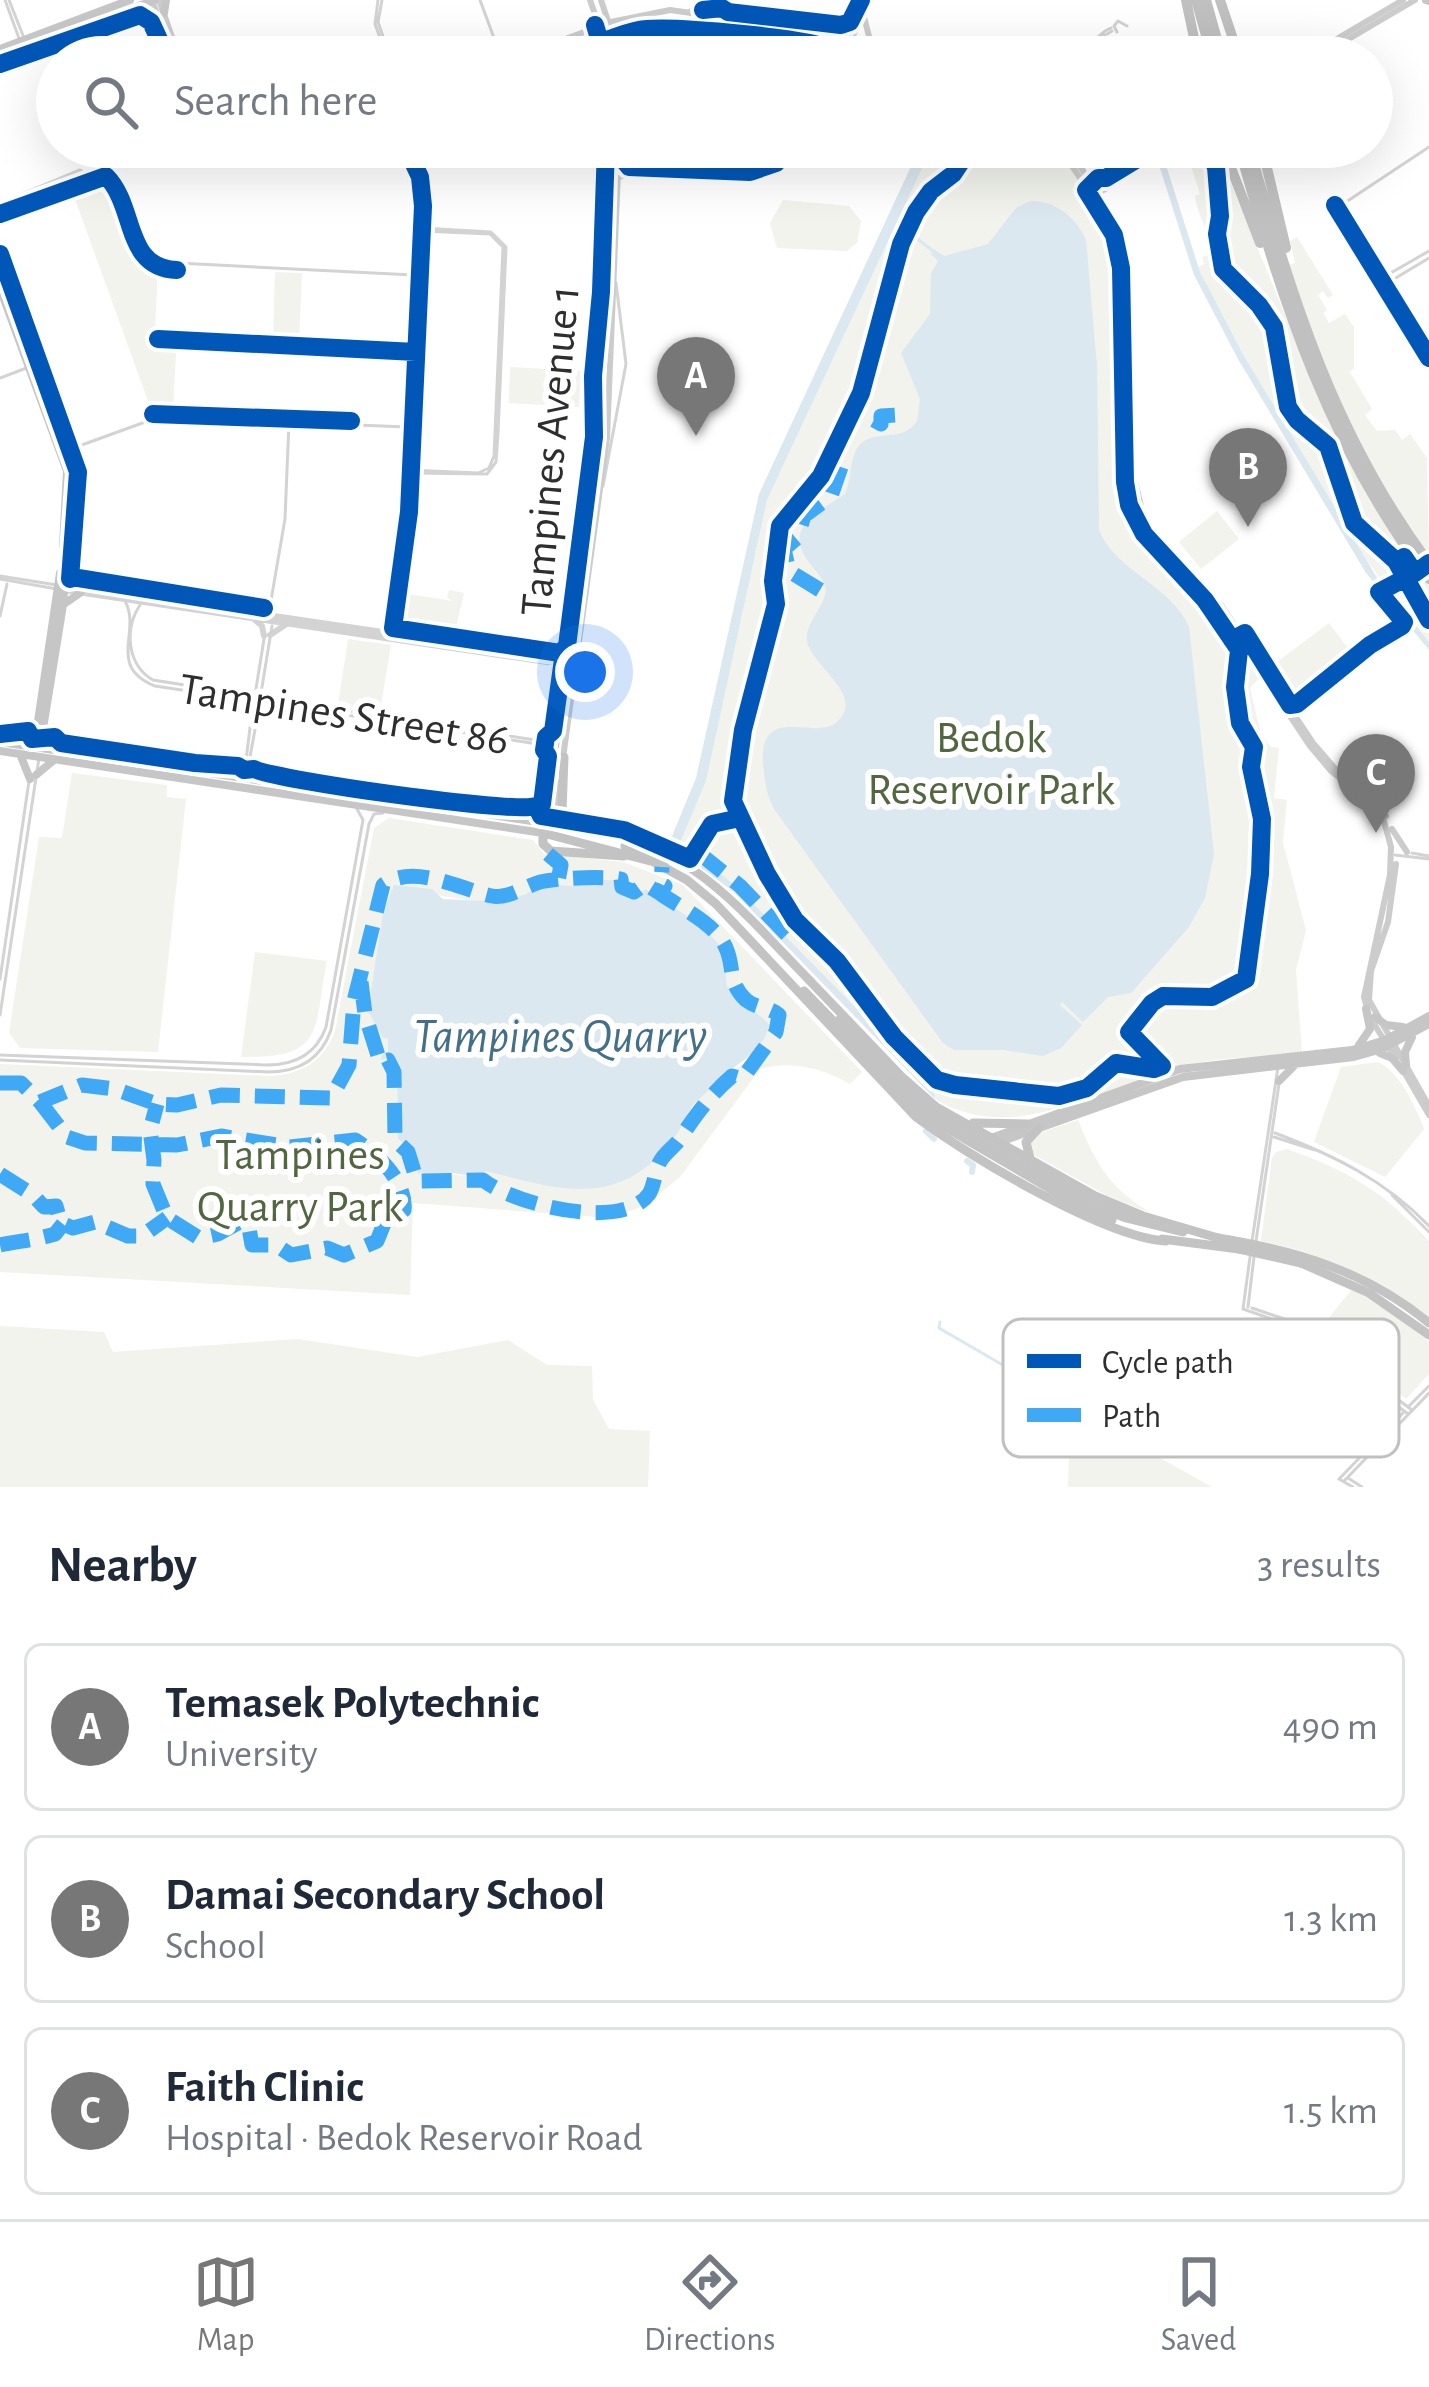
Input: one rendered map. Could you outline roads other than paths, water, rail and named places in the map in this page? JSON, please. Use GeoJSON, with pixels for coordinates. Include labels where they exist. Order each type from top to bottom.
{"type":"FeatureCollection","features":[{"type":"Feature","properties":{"kind":"highway"},"geometry":{"type":"LineString","coordinates":[[1186,0],[1194,36]]}},
{"type":"Feature","properties":{"kind":"highway"},"geometry":{"type":"LineString","coordinates":[[1196,0],[1206,36]]}},
{"type":"Feature","properties":{"kind":"highway"},"geometry":{"type":"LineString","coordinates":[[1206,0],[1216,36]]}},
{"type":"Feature","properties":{"kind":"highway"},"geometry":{"type":"LineString","coordinates":[[1220,0],[1232,36]]}},
{"type":"Feature","properties":{"kind":"highway"},"geometry":{"type":"LineString","coordinates":[[1231,168],[1338,436],[1429,579]]}},
{"type":"Feature","properties":{"kind":"highway"},"geometry":{"type":"LineString","coordinates":[[1244,168],[1286,307]]}},
{"type":"Feature","properties":{"kind":"highway"},"geometry":{"type":"LineString","coordinates":[[1255,168],[1307,339],[1346,431],[1429,563]]}},
{"type":"Feature","properties":{"kind":"highway"},"geometry":{"type":"LineString","coordinates":[[1267,168],[1307,339]]}},
{"type":"Feature","properties":{"kind":"highway"},"geometry":{"type":"LineString","coordinates":[[559,759],[562,814],[577,829]]}},
{"type":"Feature","properties":{"kind":"highway"},"geometry":{"type":"LineString","coordinates":[[548,828],[625,835],[662,849],[708,879],[936,1107],[1095,1196],[1218,1238]]}},
{"type":"Feature","properties":{"kind":"highway"},"geometry":{"type":"LineString","coordinates":[[548,828],[638,855],[674,872],[716,904],[895,1098],[954,1144],[1086,1216],[1139,1237],[1301,1263],[1369,1293],[1429,1335]]}},
{"type":"Feature","properties":{"kind":"highway"},"geometry":{"type":"LineString","coordinates":[[548,828],[641,849],[690,875],[899,1082],[963,1132],[1108,1211],[1144,1224],[1282,1248],[1330,1264],[1396,1298],[1429,1323]]}},
{"type":"Feature","properties":{"kind":"highway"},"geometry":{"type":"LineString","coordinates":[[766,935],[895,1088],[943,1128],[1088,1210],[1166,1241]]}},
{"type":"Feature","properties":{"kind":"highway"},"geometry":{"type":"LineString","coordinates":[[956,1118],[992,1126],[1034,1126],[1025,1145],[1036,1162]]}},
{"type":"Feature","properties":{"kind":"main road"},"geometry":{"type":"LineString","coordinates":[[45,36],[131,4],[157,0],[169,36]]}},
{"type":"Feature","properties":{"kind":"main road"},"geometry":{"type":"LineString","coordinates":[[590,0],[603,36]]}},
{"type":"Feature","properties":{"kind":"main road"},"geometry":{"type":"LineString","coordinates":[[601,0],[614,36]]}},
{"type":"Feature","properties":{"kind":"main road"},"geometry":{"type":"LineString","coordinates":[[688,12],[710,0],[730,20]]}},
{"type":"Feature","properties":{"kind":"main road"},"geometry":{"type":"LineString","coordinates":[[1342,36],[1403,0]]}},
{"type":"Feature","properties":{"kind":"main road"},"geometry":{"type":"LineString","coordinates":[[1354,36],[1415,0]]}},
{"type":"Feature","properties":{"kind":"main road"},"geometry":{"type":"LineString","coordinates":[[131,4],[162,17]]}},
{"type":"Feature","properties":{"kind":"main road"},"geometry":{"type":"LineString","coordinates":[[611,26],[656,10],[688,12],[707,20],[799,36]]}},
{"type":"Feature","properties":{"kind":"main road"},"geometry":{"type":"LineString","coordinates":[[606,13],[620,20]]}},
{"type":"Feature","properties":{"kind":"main road"},"geometry":{"type":"LineString","coordinates":[[587,31],[596,14]]}},
{"type":"Feature","properties":{"kind":"main road"},"geometry":{"type":"LineString","coordinates":[[865,17],[870,36]]}},
{"type":"Feature","properties":{"kind":"main road"},"geometry":{"type":"LineString","coordinates":[[585,36],[611,26],[652,20],[730,20],[835,36]]}},
{"type":"Feature","properties":{"kind":"main road"},"geometry":{"type":"LineString","coordinates":[[825,32],[855,24]]}},
{"type":"Feature","properties":{"kind":"main road"},"geometry":{"type":"LineString","coordinates":[[574,36],[601,29]]}},
{"type":"Feature","properties":{"kind":"main road"},"geometry":{"type":"LineString","coordinates":[[0,53],[36,39]]}},
{"type":"Feature","properties":{"kind":"main road","name":"Tampines Avenue 1"},"geometry":{"type":"LineString","coordinates":[[586,579],[602,455],[615,250],[615,168]]}},
{"type":"Feature","properties":{"kind":"main road","name":"Tampines Avenue 1"},"geometry":{"type":"LineString","coordinates":[[548,828],[601,494],[607,258],[617,168]]}},
{"type":"Feature","properties":{"kind":"main road"},"geometry":{"type":"LineString","coordinates":[[1078,168],[1106,205],[1126,249],[1132,474],[1147,523],[1221,605],[1313,743],[1378,804],[1407,854],[1394,855]]}},
{"type":"Feature","properties":{"kind":"main road"},"geometry":{"type":"LineString","coordinates":[[1082,168],[1118,240],[1128,302],[1128,474],[1139,518],[1218,608],[1318,756],[1376,807],[1386,826],[1394,855],[1383,921],[1366,973],[1370,1029],[1352,1050]]}},
{"type":"Feature","properties":{"kind":"main road"},"geometry":{"type":"LineString","coordinates":[[1095,192],[1131,168]]}},
{"type":"Feature","properties":{"kind":"main road"},"geometry":{"type":"LineString","coordinates":[[1088,175],[1110,182],[1135,168]]}},
{"type":"Feature","properties":{"kind":"main road"},"geometry":{"type":"LineString","coordinates":[[1106,205],[1110,182]]}},
{"type":"Feature","properties":{"kind":"main road"},"geometry":{"type":"LineString","coordinates":[[607,258],[615,250]]}},
{"type":"Feature","properties":{"kind":"main road"},"geometry":{"type":"LineString","coordinates":[[1,269],[64,451],[68,489],[62,588],[37,751]]}},
{"type":"Feature","properties":{"kind":"main road"},"geometry":{"type":"LineString","coordinates":[[0,288],[33,366]]}},
{"type":"Feature","properties":{"kind":"main road"},"geometry":{"type":"LineString","coordinates":[[0,747],[32,735],[41,723],[63,605],[62,588]]}},
{"type":"Feature","properties":{"kind":"main road"},"geometry":{"type":"LineString","coordinates":[[63,605],[80,593]]}},
{"type":"Feature","properties":{"kind":"main road","name":"Tampines Avenue 1"},"geometry":{"type":"LineString","coordinates":[[548,828],[559,730],[569,692]]}},
{"type":"Feature","properties":{"kind":"main road"},"geometry":{"type":"LineString","coordinates":[[41,723],[58,754]]}},
{"type":"Feature","properties":{"kind":"main road"},"geometry":{"type":"LineString","coordinates":[[13,743],[37,751],[518,819],[548,828]]}},
{"type":"Feature","properties":{"kind":"main road"},"geometry":{"type":"LineString","coordinates":[[0,747],[20,754],[37,751]]}},
{"type":"Feature","properties":{"kind":"main road"},"geometry":{"type":"LineString","coordinates":[[20,754],[33,777],[58,754],[391,812],[548,828]]}},
{"type":"Feature","properties":{"kind":"main road"},"geometry":{"type":"LineString","coordinates":[[518,819],[548,802]]}},
{"type":"Feature","properties":{"kind":"main road"},"geometry":{"type":"LineString","coordinates":[[1391,829],[1394,855],[1386,931],[1369,980],[1369,1002],[1429,1110]]}},
{"type":"Feature","properties":{"kind":"main road"},"geometry":{"type":"LineString","coordinates":[[1366,1009],[1389,1042]]}},
{"type":"Feature","properties":{"kind":"main road"},"geometry":{"type":"LineString","coordinates":[[1375,1017],[1394,1028],[1414,1028]]}},
{"type":"Feature","properties":{"kind":"main road"},"geometry":{"type":"LineString","coordinates":[[1372,1053],[1429,1020]]}},
{"type":"Feature","properties":{"kind":"main road"},"geometry":{"type":"LineString","coordinates":[[1404,1068],[1414,1028]]}},
{"type":"Feature","properties":{"kind":"main road"},"geometry":{"type":"LineString","coordinates":[[1280,1063],[1389,1042]]}},
{"type":"Feature","properties":{"kind":"main road"},"geometry":{"type":"LineString","coordinates":[[954,1144],[992,1142],[1213,1064],[1295,1065],[1372,1053],[1387,1054],[1404,1068]]}},
{"type":"Feature","properties":{"kind":"main road"},"geometry":{"type":"LineString","coordinates":[[1279,1082],[1295,1065]]}},
{"type":"Feature","properties":{"kind":"main road"},"geometry":{"type":"LineString","coordinates":[[992,1142],[995,1166]]}},
{"type":"Feature","properties":{"kind":"street"},"geometry":{"type":"LineString","coordinates":[[7,0],[23,44]]}},
{"type":"Feature","properties":{"kind":"street"},"geometry":{"type":"LineString","coordinates":[[380,0],[375,24],[380,36]]}},
{"type":"Feature","properties":{"kind":"street"},"geometry":{"type":"LineString","coordinates":[[480,0],[493,36]]}},
{"type":"Feature","properties":{"kind":"street"},"geometry":{"type":"LineString","coordinates":[[707,20],[710,0]]}},
{"type":"Feature","properties":{"kind":"street"},"geometry":{"type":"LineString","coordinates":[[853,36],[870,0]]}},
{"type":"Feature","properties":{"kind":"street"},"geometry":{"type":"LineString","coordinates":[[851,36],[870,0]]}},
{"type":"Feature","properties":{"kind":"street"},"geometry":{"type":"LineString","coordinates":[[1103,36],[1111,30]]}},
{"type":"Feature","properties":{"kind":"street"},"geometry":{"type":"LineString","coordinates":[[1429,147],[1343,204],[1343,214],[1381,273],[1429,255]]}},
{"type":"Feature","properties":{"kind":"street"},"geometry":{"type":"LineString","coordinates":[[107,168],[115,168]]}},
{"type":"Feature","properties":{"kind":"street"},"geometry":{"type":"LineString","coordinates":[[107,168],[119,182],[146,251],[158,262],[414,274]]}},
{"type":"Feature","properties":{"kind":"street"},"geometry":{"type":"LineString","coordinates":[[119,182],[122,168]]}},
{"type":"Feature","properties":{"kind":"street"},"geometry":{"type":"LineString","coordinates":[[386,636],[406,472],[416,229],[416,180],[409,168]]}},
{"type":"Feature","properties":{"kind":"street"},"geometry":{"type":"LineString","coordinates":[[625,168],[629,172],[753,177],[776,168]]}},
{"type":"Feature","properties":{"kind":"street"},"geometry":{"type":"LineString","coordinates":[[615,187],[627,176],[753,182],[784,168]]}},
{"type":"Feature","properties":{"kind":"street"},"geometry":{"type":"LineString","coordinates":[[86,171],[85,178],[75,183],[0,206],[86,171]]}},
{"type":"Feature","properties":{"kind":"street"},"geometry":{"type":"LineString","coordinates":[[406,472],[479,476],[494,467],[506,252],[501,239],[490,232],[416,229]]}},
{"type":"Feature","properties":{"kind":"street"},"geometry":{"type":"LineString","coordinates":[[1384,282],[1393,281],[1429,255]]}},
{"type":"Feature","properties":{"kind":"street","name":"Tampines Avenue 1"},"geometry":{"type":"LineString","coordinates":[[601,494],[626,364],[614,268]]}},
{"type":"Feature","properties":{"kind":"street"},"geometry":{"type":"LineString","coordinates":[[1388,274],[1429,346]]}},
{"type":"Feature","properties":{"kind":"street"},"geometry":{"type":"LineString","coordinates":[[1384,282],[1388,274]]}},
{"type":"Feature","properties":{"kind":"street"},"geometry":{"type":"LineString","coordinates":[[1384,282],[1429,354]]}},
{"type":"Feature","properties":{"kind":"street"},"geometry":{"type":"LineString","coordinates":[[0,378],[33,366]]}},
{"type":"Feature","properties":{"kind":"street"},"geometry":{"type":"LineString","coordinates":[[64,451],[159,417],[407,427]]}},
{"type":"Feature","properties":{"kind":"street"},"geometry":{"type":"LineString","coordinates":[[266,782],[250,766],[285,519],[290,422]]}},
{"type":"Feature","properties":{"kind":"street"},"geometry":{"type":"LineString","coordinates":[[0,577],[573,663]]}},
{"type":"Feature","properties":{"kind":"street"},"geometry":{"type":"LineString","coordinates":[[1,626],[9,579]]}},
{"type":"Feature","properties":{"kind":"street"},"geometry":{"type":"LineString","coordinates":[[62,588],[386,636]]}},
{"type":"Feature","properties":{"kind":"street","name":"Tampines Street 86"},"geometry":{"type":"LineString","coordinates":[[124,599],[130,608],[130,652],[144,675],[170,684],[541,741],[550,740],[559,730]]}},
{"type":"Feature","properties":{"kind":"street","name":"Tampines Street 86"},"geometry":{"type":"LineString","coordinates":[[145,603],[131,622],[128,659],[146,682],[257,699]]}},
{"type":"Feature","properties":{"kind":"street"},"geometry":{"type":"LineString","coordinates":[[253,618],[267,636]]}},
{"type":"Feature","properties":{"kind":"street"},"geometry":{"type":"LineString","coordinates":[[267,636],[289,624]]}},
{"type":"Feature","properties":{"kind":"street"},"geometry":{"type":"LineString","coordinates":[[236,694],[260,681]]}},
{"type":"Feature","properties":{"kind":"street"},"geometry":{"type":"LineString","coordinates":[[227,776],[242,769],[255,715],[271,701],[260,681]]}},
{"type":"Feature","properties":{"kind":"street"},"geometry":{"type":"LineString","coordinates":[[241,700],[255,715]]}},
{"type":"Feature","properties":{"kind":"street","name":"Tampines Street 86"},"geometry":{"type":"LineString","coordinates":[[271,701],[545,745],[559,759]]}},
{"type":"Feature","properties":{"kind":"street"},"geometry":{"type":"LineString","coordinates":[[0,979],[37,751]]}},
{"type":"Feature","properties":{"kind":"street"},"geometry":{"type":"LineString","coordinates":[[0,1015],[33,777]]}},
{"type":"Feature","properties":{"kind":"street"},"geometry":{"type":"LineString","coordinates":[[0,1054],[277,1065],[307,1055],[322,1037],[330,1005],[363,820],[352,806]]}},
{"type":"Feature","properties":{"kind":"street"},"geometry":{"type":"LineString","coordinates":[[0,1054],[268,1072],[302,1066],[320,1052],[331,1030],[370,817],[391,812]]}},
{"type":"Feature","properties":{"kind":"street"},"geometry":{"type":"LineString","coordinates":[[1407,854],[1429,858]]}},
{"type":"Feature","properties":{"kind":"street"},"geometry":{"type":"LineString","coordinates":[[1269,1133],[1280,1063]]}},
{"type":"Feature","properties":{"kind":"street"},"geometry":{"type":"LineString","coordinates":[[1280,1063],[1246,1308],[1280,1319]]}},
{"type":"Feature","properties":{"kind":"street"},"geometry":{"type":"LineString","coordinates":[[1269,1133],[1351,1166],[1387,1189],[1429,1229]]}},
{"type":"Feature","properties":{"kind":"street"},"geometry":{"type":"LineString","coordinates":[[1399,1420],[1429,1390]]}},
{"type":"Feature","properties":{"kind":"street"},"geometry":{"type":"LineString","coordinates":[[1399,1404],[1408,1411]]}},
{"type":"Feature","properties":{"kind":"street"},"geometry":{"type":"LineString","coordinates":[[1399,1421],[1408,1411]]}},
{"type":"Feature","properties":{"kind":"street"},"geometry":{"type":"LineString","coordinates":[[1344,1478],[1364,1457]]}},
{"type":"Feature","properties":{"kind":"street"},"geometry":{"type":"LineString","coordinates":[[1344,1478],[1365,1457]]}},
{"type":"Feature","properties":{"kind":"street"},"geometry":{"type":"LineString","coordinates":[[1357,1465],[1358,1487]]}},
{"type":"Feature","properties":{"kind":"street"},"geometry":{"type":"LineString","coordinates":[[1344,1478],[1358,1487]]}},
{"type":"Feature","properties":{"kind":"water"},"geometry":{"type":"Polygon","coordinates":[[[910,168],[922,168],[767,500],[706,781],[681,841],[738,888],[934,1087],[935,1099],[734,892],[670,841],[696,778],[759,494],[910,168]]]}},
{"type":"Feature","properties":{"kind":"water"},"geometry":{"type":"Polygon","coordinates":[[[1160,168],[1167,168],[1200,272],[1244,356],[1379,581],[1429,642],[1429,650],[1366,573],[1238,359],[1194,275],[1160,168]]]}},
{"type":"Feature","properties":{"kind":"water","name":"Bedok Reservoir Park"},"geometry":{"type":"Polygon","coordinates":[[[1030,201],[1064,212],[1086,240],[1097,366],[1099,530],[1118,557],[1170,600],[1189,627],[1214,854],[1205,898],[1189,927],[1131,993],[1108,997],[1083,1022],[1062,1002],[1082,1025],[1061,1048],[1043,1056],[954,1050],[943,1043],[774,809],[763,764],[770,734],[791,727],[829,727],[845,711],[841,690],[807,641],[826,590],[806,558],[800,535],[810,518],[845,494],[855,452],[864,441],[903,432],[917,421],[920,399],[901,353],[930,314],[931,273],[938,261],[931,254],[934,249],[944,256],[988,244],[1016,208],[1030,201]]]}},
{"type":"Feature","properties":{"kind":"water","name":"Tampines Quarry"},"geometry":{"type":"Polygon","coordinates":[[[596,879],[617,881],[619,890],[634,896],[646,889],[701,925],[724,950],[727,986],[770,1025],[763,1041],[696,1102],[671,1143],[629,1178],[586,1189],[486,1171],[479,1177],[452,1173],[443,1178],[439,1173],[426,1178],[423,1172],[418,1174],[410,1150],[398,1139],[397,1072],[390,1057],[382,1060],[381,1056],[388,1052],[388,1038],[383,1038],[368,1011],[383,913],[394,885],[432,889],[443,899],[495,901],[519,897],[542,884],[573,886],[596,879]]]}},
{"type":"Feature","properties":{"kind":"waterway"},"geometry":{"type":"LineString","coordinates":[[628,36],[681,32]]}},
{"type":"Feature","properties":{"kind":"waterway"},"geometry":{"type":"LineString","coordinates":[[897,223],[933,251]]}},
{"type":"Feature","properties":{"kind":"waterway"},"geometry":{"type":"LineString","coordinates":[[926,1131],[934,1139]]}},
{"type":"Feature","properties":{"kind":"waterway"},"geometry":{"type":"LineString","coordinates":[[967,1161],[973,1165],[972,1172]]}},
{"type":"Feature","properties":{"kind":"waterway"},"geometry":{"type":"LineString","coordinates":[[940,1322],[939,1328],[1003,1365]]}},
{"type":"Feature","properties":{"kind":"place","name":"Temasek Polytechnic"},"geometry":{"type":"Point","coordinates":[696,436]}},
{"type":"Feature","properties":{"kind":"place","name":"Damai Secondary School"},"geometry":{"type":"Point","coordinates":[1248,527]}},
{"type":"Feature","properties":{"kind":"place","name":"Faith Clinic"},"geometry":{"type":"Point","coordinates":[1376,833]}},
{"type":"Feature","properties":{"kind":"park label","name":"Tampines Quarry Park"},"geometry":{"type":"Point","coordinates":[300,1181]}}]}
